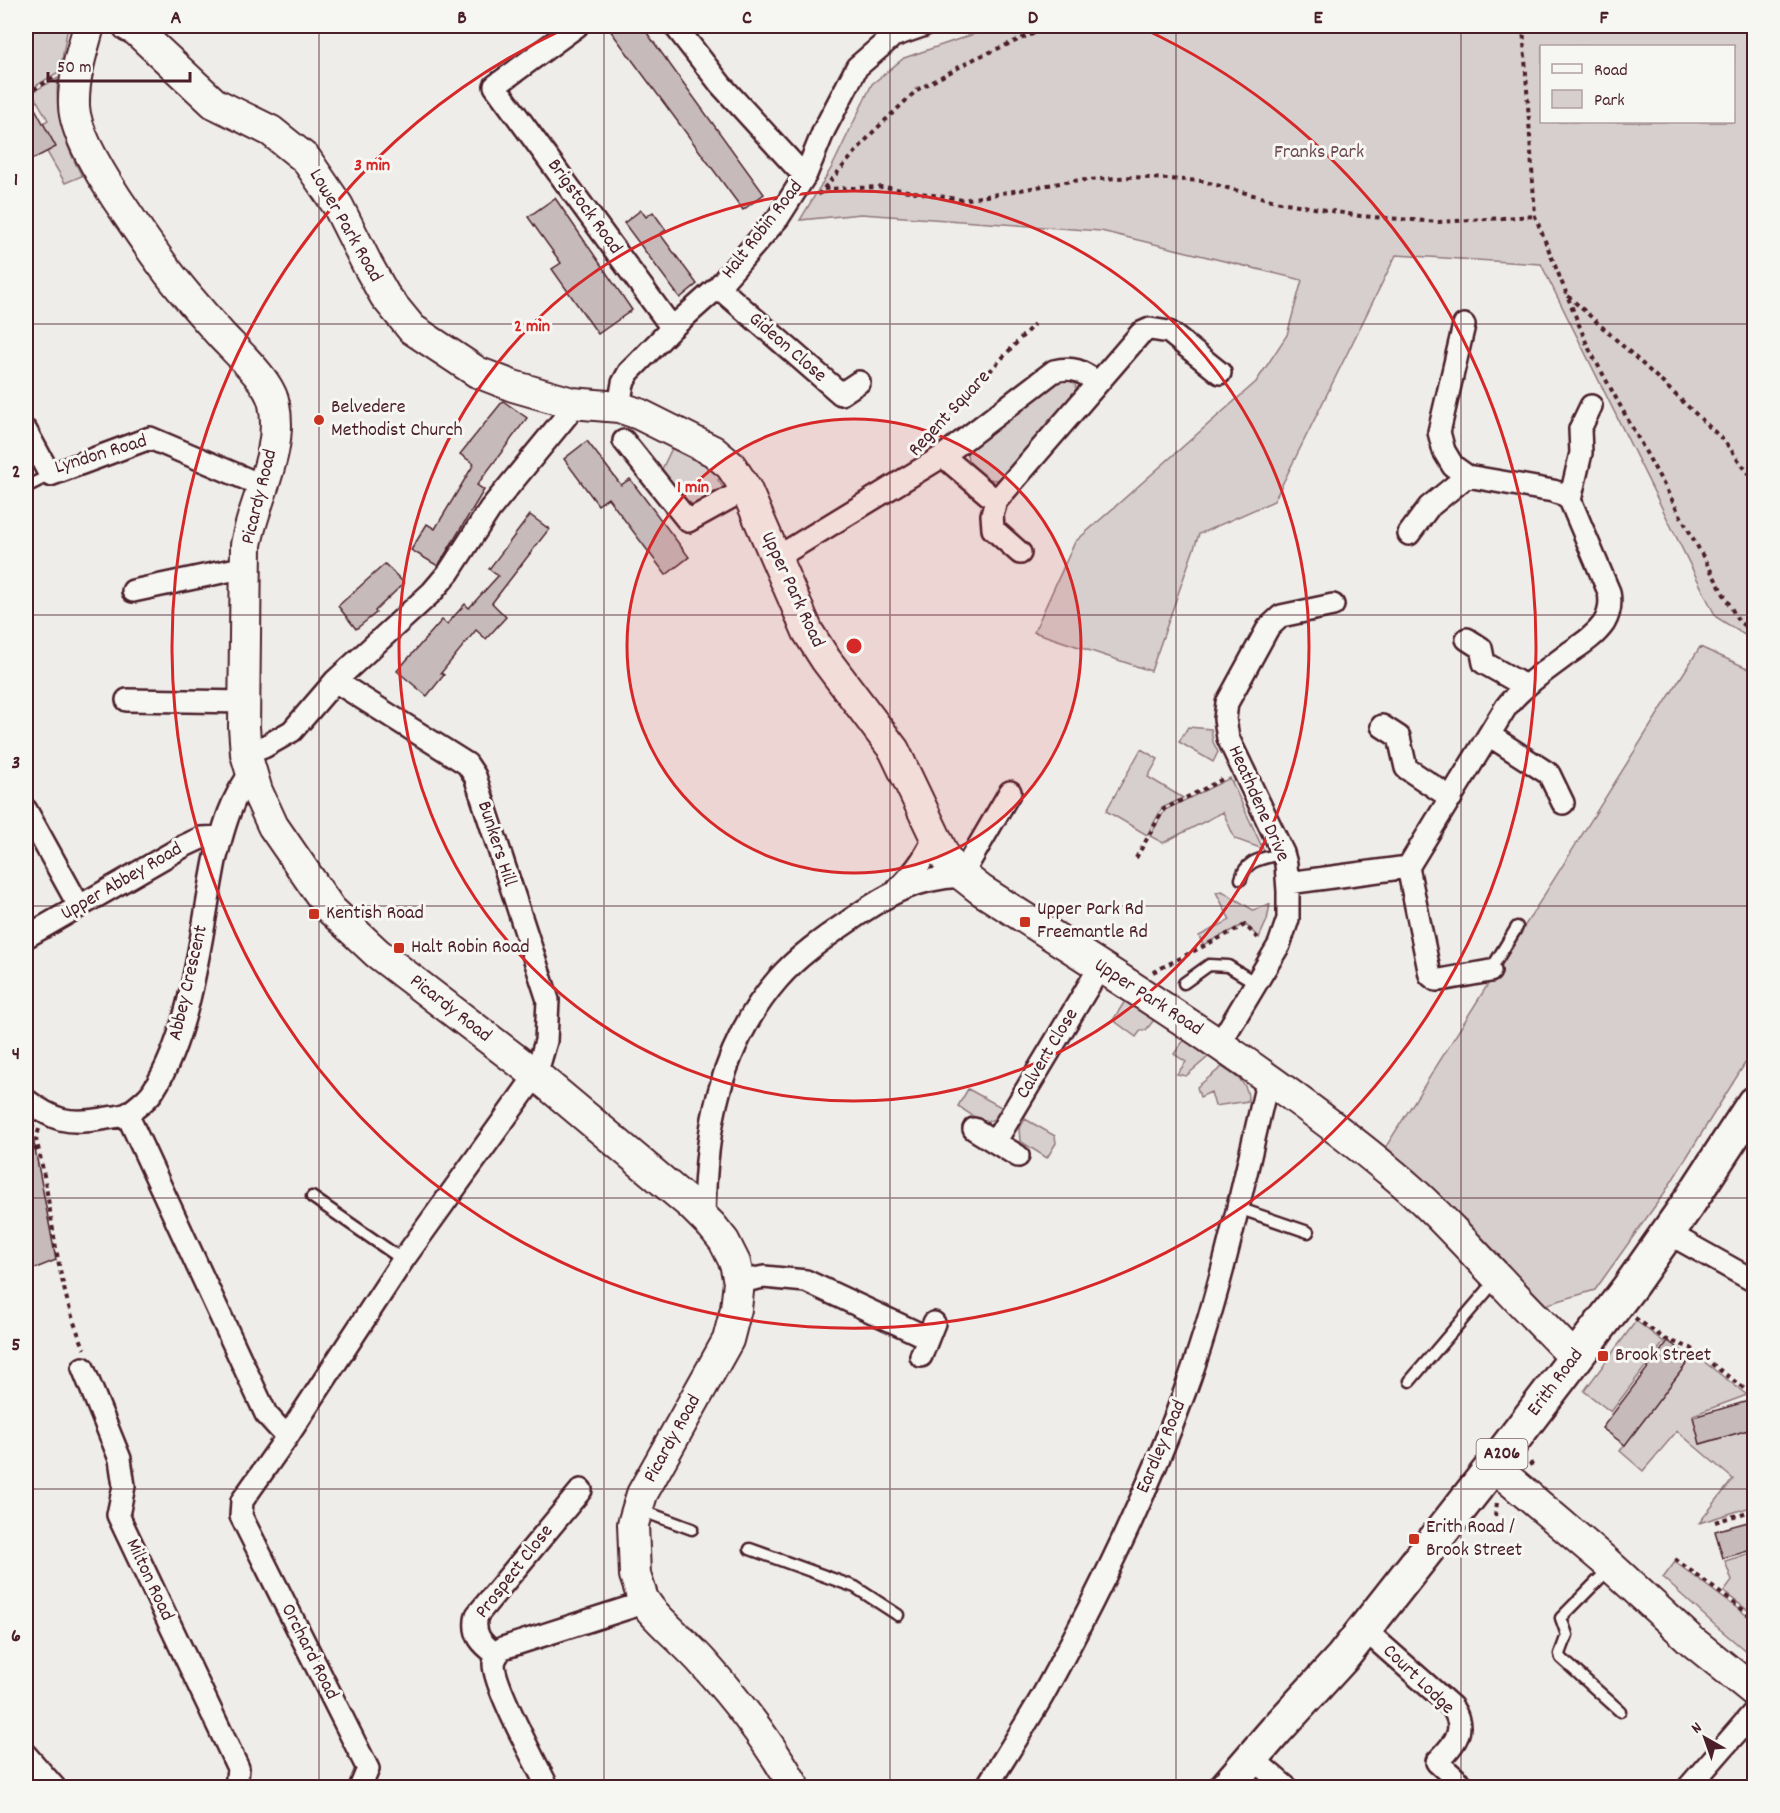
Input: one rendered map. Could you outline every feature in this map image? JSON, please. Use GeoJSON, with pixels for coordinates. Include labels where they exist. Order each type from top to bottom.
{"type":"FeatureCollection","features":[{"type":"Feature","properties":{"kind":"main road","name":"Erith Road"},"geometry":{"type":"LineString","coordinates":[[1226,1788],[1365,1630],[1493,1466],[1668,1233],[1755,1103]]}},
{"type":"Feature","properties":{"kind":"street","name":"Picardy Road"},"geometry":{"type":"LineString","coordinates":[[89,26],[76,76],[74,107],[83,139],[100,173],[174,281],[256,375],[274,401],[275,438],[263,486],[249,524],[246,545],[244,727],[249,763],[257,791],[273,826],[332,910],[377,953],[536,1075],[704,1218],[724,1241],[735,1263],[739,1282],[736,1309],[728,1340],[642,1494],[637,1509],[633,1524],[635,1575],[643,1599],[658,1618],[704,1663],[740,1706],[764,1737],[795,1788]]}},
{"type":"Feature","properties":{"kind":"street","name":"Lower Park Road"},"geometry":{"type":"LineString","coordinates":[[128,26],[137,31],[214,103],[271,131],[306,159],[338,206],[385,296],[412,330],[477,372],[513,386],[572,403]]}},
{"type":"Feature","properties":{"kind":"street","name":"Brigstock Road"},"geometry":{"type":"LineString","coordinates":[[577,26],[495,86],[672,328]]}},
{"type":"Feature","properties":{"kind":"street"},"geometry":{"type":"LineString","coordinates":[[675,26],[721,85],[796,167],[806,174]]}},
{"type":"Feature","properties":{"kind":"street","name":"Halt Robin Road"},"geometry":{"type":"LineString","coordinates":[[619,407],[623,383],[629,372],[717,287],[778,218],[806,174],[832,114],[857,67],[893,36],[922,26]]}},
{"type":"Feature","properties":{"kind":"street","name":"Gideon Close"},"geometry":{"type":"LineString","coordinates":[[717,287],[841,394],[859,382]]}},
{"type":"Feature","properties":{"kind":"street"},"geometry":{"type":"LineString","coordinates":[[1464,325],[1439,432],[1444,451],[1453,466],[1467,476],[1553,490],[1570,500],[1606,582],[1611,603],[1604,622],[1593,636],[1525,686],[1506,707],[1408,867],[1430,975],[1440,980],[1490,971]]}},
{"type":"Feature","properties":{"kind":"street"},"geometry":{"type":"LineString","coordinates":[[1020,554],[993,529],[992,515],[996,501],[1141,333],[1150,329],[1169,332],[1220,373]]}},
{"type":"Feature","properties":{"kind":"street","name":"Regent Square"},"geometry":{"type":"LineString","coordinates":[[776,558],[943,456],[1054,371],[1067,368],[1081,372],[1097,382]]}},
{"type":"Feature","properties":{"kind":"street","name":"Upper Park Road"},"geometry":{"type":"LineString","coordinates":[[572,403],[619,407],[658,422],[713,451],[731,466],[746,489],[808,632],[826,660],[894,750],[945,857],[953,868],[1220,1045],[1311,1110],[1394,1174],[1451,1227],[1575,1358]]}},
{"type":"Feature","properties":{"kind":"street"},"geometry":{"type":"LineString","coordinates":[[249,763],[264,747],[292,731],[336,681],[432,592],[449,572],[490,509],[568,414],[572,403]]}},
{"type":"Feature","properties":{"kind":"street"},"geometry":{"type":"LineString","coordinates":[[1570,500],[1581,453],[1580,429],[1591,406]]}},
{"type":"Feature","properties":{"kind":"street","name":"Lyndon Road"},"geometry":{"type":"LineString","coordinates":[[26,431],[50,475],[150,438],[263,486]]}},
{"type":"Feature","properties":{"kind":"street"},"geometry":{"type":"LineString","coordinates":[[624,441],[688,521],[746,489]]}},
{"type":"Feature","properties":{"kind":"street","name":"Regent Square"},"geometry":{"type":"LineString","coordinates":[[943,456],[996,501]]}},
{"type":"Feature","properties":{"kind":"street"},"geometry":{"type":"LineString","coordinates":[[1409,534],[1429,507],[1467,476]]}},
{"type":"Feature","properties":{"kind":"street"},"geometry":{"type":"LineString","coordinates":[[133,591],[246,567]]}},
{"type":"Feature","properties":{"kind":"street","name":"Heathdene Drive"},"geometry":{"type":"LineString","coordinates":[[1220,1045],[1279,945],[1288,919],[1288,883],[1283,853],[1225,729],[1227,703],[1268,628],[1281,616],[1333,605]]}},
{"type":"Feature","properties":{"kind":"street"},"geometry":{"type":"LineString","coordinates":[[1467,639],[1481,648],[1484,663],[1525,686]]}},
{"type":"Feature","properties":{"kind":"street","name":"Bunkers Hill"},"geometry":{"type":"LineString","coordinates":[[336,681],[467,764],[475,776],[548,1000],[546,1041],[536,1075]]}},
{"type":"Feature","properties":{"kind":"street"},"geometry":{"type":"LineString","coordinates":[[127,700],[245,702]]}},
{"type":"Feature","properties":{"kind":"street"},"geometry":{"type":"LineString","coordinates":[[1382,726],[1399,737],[1406,768],[1451,798]]}},
{"type":"Feature","properties":{"kind":"street"},"geometry":{"type":"LineString","coordinates":[[1490,735],[1549,774],[1563,803]]}},
{"type":"Feature","properties":{"kind":"street","name":"Abbey Crescent"},"geometry":{"type":"LineString","coordinates":[[26,1100],[43,1113],[60,1121],[92,1121],[127,1114],[152,1093],[174,1047],[186,1013],[214,861],[249,763]]}},
{"type":"Feature","properties":{"kind":"street"},"geometry":{"type":"LineString","coordinates":[[704,1218],[706,1155],[712,1115],[734,1052],[749,1019],[779,979],[818,942],[898,890],[931,879],[962,876],[1010,792]]}},
{"type":"Feature","properties":{"kind":"street"},"geometry":{"type":"LineString","coordinates":[[26,810],[79,906]]}},
{"type":"Feature","properties":{"kind":"street"},"geometry":{"type":"LineString","coordinates":[[898,890],[925,858],[935,834]]}},
{"type":"Feature","properties":{"kind":"street","name":"Upper Abbey Road"},"geometry":{"type":"LineString","coordinates":[[26,937],[184,846],[201,838],[221,837]]}},
{"type":"Feature","properties":{"kind":"street"},"geometry":{"type":"LineString","coordinates":[[1288,883],[1408,867]]}},
{"type":"Feature","properties":{"kind":"street","name":"Calvert Close"},"geometry":{"type":"LineString","coordinates":[[995,1142],[1100,967]]}},
{"type":"Feature","properties":{"kind":"street"},"geometry":{"type":"LineString","coordinates":[[127,1114],[266,1414],[287,1437],[403,1260],[536,1075]]}},
{"type":"Feature","properties":{"kind":"street","name":"Eardley Road"},"geometry":{"type":"LineString","coordinates":[[986,1788],[1047,1686],[1100,1585],[1145,1490],[1185,1391],[1197,1357],[1238,1208],[1268,1079]]}},
{"type":"Feature","properties":{"kind":"street"},"geometry":{"type":"LineString","coordinates":[[974,1129],[1018,1156]]}},
{"type":"Feature","properties":{"kind":"street"},"geometry":{"type":"LineString","coordinates":[[1668,1233],[1755,1281]]}},
{"type":"Feature","properties":{"kind":"street"},"geometry":{"type":"LineString","coordinates":[[739,1282],[764,1277],[806,1281],[927,1339]]}},
{"type":"Feature","properties":{"kind":"street","name":"Milton Road"},"geometry":{"type":"LineString","coordinates":[[83,1368],[120,1459],[124,1486],[118,1515],[238,1768],[236,1788]]}},
{"type":"Feature","properties":{"kind":"street","name":"Orchard Road"},"geometry":{"type":"LineString","coordinates":[[287,1437],[242,1501],[241,1516],[368,1770],[360,1788]]}},
{"type":"Feature","properties":{"kind":"street"},"geometry":{"type":"LineString","coordinates":[[1493,1466],[1611,1567],[1692,1641],[1755,1691]]}},
{"type":"Feature","properties":{"kind":"street","name":"Prospect Close"},"geometry":{"type":"LineString","coordinates":[[496,1656],[478,1637],[474,1626],[477,1615],[581,1490]]}},
{"type":"Feature","properties":{"kind":"street"},"geometry":{"type":"LineString","coordinates":[[548,1788],[499,1684],[494,1662],[496,1656],[503,1648],[631,1607],[643,1599]]}},
{"type":"Feature","properties":{"kind":"street","name":"Court Lodge"},"geometry":{"type":"LineString","coordinates":[[1365,1630],[1452,1707],[1457,1715],[1458,1736],[1437,1762],[1466,1788]]}},
{"type":"Feature","properties":{"kind":"street"},"geometry":{"type":"LineString","coordinates":[[1688,1788],[1755,1712]]}},
{"type":"Feature","properties":{"kind":"street"},"geometry":{"type":"LineString","coordinates":[[26,1755],[55,1788]]}},
{"type":"Feature","properties":{"kind":"street"},"geometry":{"type":"LineString","coordinates":[[1252,1758],[1287,1788]]}},
{"type":"Feature","properties":{"kind":"lane"},"geometry":{"type":"LineString","coordinates":[[26,487],[50,475]]}},
{"type":"Feature","properties":{"kind":"lane"},"geometry":{"type":"LineString","coordinates":[[1241,879],[1243,870],[1249,863],[1283,853]]}},
{"type":"Feature","properties":{"kind":"lane"},"geometry":{"type":"LineString","coordinates":[[1490,971],[1516,927]]}},
{"type":"Feature","properties":{"kind":"lane"},"geometry":{"type":"LineString","coordinates":[[1184,983],[1209,965],[1228,966],[1256,983]]}},
{"type":"Feature","properties":{"kind":"lane"},"geometry":{"type":"LineString","coordinates":[[312,1197],[403,1260]]}},
{"type":"Feature","properties":{"kind":"lane"},"geometry":{"type":"LineString","coordinates":[[1238,1208],[1308,1232]]}},
{"type":"Feature","properties":{"kind":"lane"},"geometry":{"type":"LineString","coordinates":[[1410,1381],[1498,1278]]}},
{"type":"Feature","properties":{"kind":"lane"},"geometry":{"type":"LineString","coordinates":[[637,1509],[692,1529]]}},
{"type":"Feature","properties":{"kind":"lane"},"geometry":{"type":"LineString","coordinates":[[750,1549],[855,1587],[898,1615]]}},
{"type":"Feature","properties":{"kind":"lane"},"geometry":{"type":"LineString","coordinates":[[1611,1567],[1562,1618],[1562,1624],[1568,1635],[1560,1654],[1561,1658],[1620,1711]]}},
{"type":"Feature","properties":{"kind":"path"},"geometry":{"type":"LineString","coordinates":[[816,197],[873,132],[917,90],[976,58],[1051,26]]}},
{"type":"Feature","properties":{"kind":"path"},"geometry":{"type":"LineString","coordinates":[[1523,26],[1535,216],[1588,347],[1739,622],[1755,632]]}},
{"type":"Feature","properties":{"kind":"path"},"geometry":{"type":"LineString","coordinates":[[824,189],[884,187],[963,200],[1071,181],[1133,177],[1202,181],[1275,201],[1360,216],[1439,222],[1535,216]]}},
{"type":"Feature","properties":{"kind":"path"},"geometry":{"type":"LineString","coordinates":[[1567,296],[1652,372],[1729,446],[1746,471],[1755,478]]}},
{"type":"Feature","properties":{"kind":"path","name":"Regent Square"},"geometry":{"type":"LineString","coordinates":[[914,452],[1034,324]]}},
{"type":"Feature","properties":{"kind":"path"},"geometry":{"type":"LineString","coordinates":[[1136,858],[1164,809],[1242,769]]}},
{"type":"Feature","properties":{"kind":"path"},"geometry":{"type":"LineString","coordinates":[[30,1131],[27,1139],[40,1155]]}},
{"type":"Feature","properties":{"kind":"path"},"geometry":{"type":"LineString","coordinates":[[36,1139],[66,1299],[76,1331]]}},
{"type":"Feature","properties":{"kind":"path"},"geometry":{"type":"LineString","coordinates":[[1635,1317],[1665,1339],[1691,1348],[1755,1396]]}},
{"type":"Feature","properties":{"kind":"path"},"geometry":{"type":"LineString","coordinates":[[1529,1465],[1535,1462]]}},
{"type":"Feature","properties":{"kind":"path"},"geometry":{"type":"LineString","coordinates":[[1494,1516],[1497,1503]]}},
{"type":"Feature","properties":{"kind":"path"},"geometry":{"type":"LineString","coordinates":[[1715,1522],[1755,1510]]}},
{"type":"Feature","properties":{"kind":"path"},"geometry":{"type":"LineString","coordinates":[[1675,1559],[1755,1618]]}},
{"type":"Feature","properties":{"kind":"green space"},"geometry":{"type":"Polygon","coordinates":[[[26,26],[68,26],[60,71],[34,87],[26,72],[26,26]]]}},
{"type":"Feature","properties":{"kind":"green space","name":"Franks Park"},"geometry":{"type":"Polygon","coordinates":[[[997,26],[1754,26],[1754,641],[1716,617],[1541,264],[1396,255],[1274,501],[1199,534],[1151,671],[1034,632],[1075,542],[1256,382],[1287,335],[1302,280],[1101,231],[861,214],[800,220],[832,167],[872,84],[904,58],[997,26]]]}},
{"type":"Feature","properties":{"kind":"green space"},"geometry":{"type":"Polygon","coordinates":[[[58,78],[59,117],[71,153],[82,176],[65,183],[47,152],[55,146],[43,123],[48,120],[32,92],[58,78]]]}},
{"type":"Feature","properties":{"kind":"green space"},"geometry":{"type":"Polygon","coordinates":[[[1066,376],[1075,381],[1076,391],[1004,478],[989,479],[968,462],[967,452],[970,446],[1061,377],[1066,376]]]}},
{"type":"Feature","properties":{"kind":"green space"},"geometry":{"type":"Polygon","coordinates":[[[675,442],[723,477],[718,480],[723,487],[721,491],[698,505],[692,504],[683,496],[662,469],[675,442]]]}},
{"type":"Feature","properties":{"kind":"green space"},"geometry":{"type":"Polygon","coordinates":[[[1700,647],[1754,671],[1754,1049],[1665,1192],[1595,1290],[1545,1305],[1466,1220],[1385,1148],[1700,647]]]}},
{"type":"Feature","properties":{"kind":"green space"},"geometry":{"type":"Polygon","coordinates":[[[1188,727],[1211,729],[1213,742],[1218,752],[1213,762],[1179,742],[1188,727]]]}},
{"type":"Feature","properties":{"kind":"green space"},"geometry":{"type":"Polygon","coordinates":[[[1141,749],[1158,759],[1148,777],[1183,798],[1162,808],[1147,835],[1106,811],[1141,749]]]}},
{"type":"Feature","properties":{"kind":"green space"},"geometry":{"type":"Polygon","coordinates":[[[1230,778],[1263,849],[1235,839],[1223,812],[1163,843],[1150,836],[1165,810],[1230,778]]]}},
{"type":"Feature","properties":{"kind":"green space"},"geometry":{"type":"Polygon","coordinates":[[[1222,891],[1253,910],[1270,904],[1267,920],[1259,938],[1245,924],[1203,945],[1199,936],[1230,920],[1216,892],[1222,891]]]}},
{"type":"Feature","properties":{"kind":"green space"},"geometry":{"type":"Polygon","coordinates":[[[1125,1001],[1154,1020],[1136,1037],[1113,1020],[1125,1001]]]}},
{"type":"Feature","properties":{"kind":"green space"},"geometry":{"type":"Polygon","coordinates":[[[1184,1040],[1208,1057],[1186,1076],[1177,1074],[1186,1062],[1174,1054],[1184,1040]]]}},
{"type":"Feature","properties":{"kind":"green space"},"geometry":{"type":"Polygon","coordinates":[[[1222,1067],[1244,1085],[1248,1101],[1215,1106],[1211,1092],[1200,1097],[1197,1087],[1222,1067]]]}},
{"type":"Feature","properties":{"kind":"green space"},"geometry":{"type":"Polygon","coordinates":[[[968,1089],[1003,1108],[998,1116],[993,1120],[982,1120],[958,1106],[968,1089]]]}},
{"type":"Feature","properties":{"kind":"green space"},"geometry":{"type":"Polygon","coordinates":[[[1025,1119],[1055,1136],[1056,1143],[1047,1158],[1020,1141],[1019,1129],[1025,1119]]]}},
{"type":"Feature","properties":{"kind":"green space"},"geometry":{"type":"Polygon","coordinates":[[[1636,1321],[1664,1342],[1611,1412],[1584,1391],[1636,1321]]]}},
{"type":"Feature","properties":{"kind":"green space"},"geometry":{"type":"Polygon","coordinates":[[[1694,1354],[1747,1395],[1693,1415],[1701,1444],[1754,1428],[1754,1506],[1699,1523],[1733,1479],[1677,1431],[1643,1471],[1620,1451],[1694,1354]]]}},
{"type":"Feature","properties":{"kind":"green space"},"geometry":{"type":"Polygon","coordinates":[[[1754,1552],[1754,1611],[1750,1612],[1724,1592],[1732,1581],[1725,1561],[1754,1552]]]}},
{"type":"Feature","properties":{"kind":"green space"},"geometry":{"type":"Polygon","coordinates":[[[1675,1562],[1754,1621],[1754,1658],[1663,1578],[1675,1562]]]}},
{"type":"Feature","properties":{"kind":"building"},"geometry":{"type":"Polygon","coordinates":[[[607,26],[642,26],[764,194],[743,210],[607,26]]]}},
{"type":"Feature","properties":{"kind":"building"},"geometry":{"type":"Polygon","coordinates":[[[26,92],[56,147],[33,159],[26,145],[26,92]]]}},
{"type":"Feature","properties":{"kind":"building"},"geometry":{"type":"Polygon","coordinates":[[[555,198],[632,310],[598,334],[552,269],[561,263],[528,217],[555,198]]]}},
{"type":"Feature","properties":{"kind":"building"},"geometry":{"type":"Polygon","coordinates":[[[641,210],[646,217],[653,212],[666,230],[660,234],[697,284],[680,298],[624,223],[641,210]]]}},
{"type":"Feature","properties":{"kind":"building"},"geometry":{"type":"Polygon","coordinates":[[[503,401],[527,418],[477,485],[484,490],[438,566],[411,550],[427,524],[435,529],[474,464],[460,454],[503,401]]]}},
{"type":"Feature","properties":{"kind":"building"},"geometry":{"type":"Polygon","coordinates":[[[587,441],[621,485],[630,479],[689,557],[666,575],[608,498],[598,505],[564,459],[587,441]]]}},
{"type":"Feature","properties":{"kind":"building"},"geometry":{"type":"Polygon","coordinates":[[[530,515],[549,529],[492,603],[506,617],[486,639],[476,630],[441,673],[444,675],[427,696],[397,671],[442,620],[447,624],[465,604],[469,608],[498,576],[489,569],[530,515]]]}},
{"type":"Feature","properties":{"kind":"building"},"geometry":{"type":"Polygon","coordinates":[[[385,564],[404,583],[375,611],[376,613],[356,629],[338,606],[385,564]]]}},
{"type":"Feature","properties":{"kind":"building"},"geometry":{"type":"Polygon","coordinates":[[[33,1138],[56,1260],[31,1270],[26,1243],[26,1139],[33,1138]]]}},
{"type":"Feature","properties":{"kind":"building"},"geometry":{"type":"Polygon","coordinates":[[[1668,1341],[1691,1358],[1625,1445],[1602,1428],[1668,1341]]]}},
{"type":"Feature","properties":{"kind":"building"},"geometry":{"type":"Polygon","coordinates":[[[1755,1399],[1755,1428],[1700,1444],[1693,1417],[1755,1399]]]}},
{"type":"Feature","properties":{"kind":"building"},"geometry":{"type":"Polygon","coordinates":[[[1755,1520],[1755,1549],[1723,1558],[1715,1531],[1755,1520]]]}},
{"type":"Feature","properties":{"kind":"place","name":"Belvedere Methodist Church"},"geometry":{"type":"Point","coordinates":[319,420]}},
{"type":"Feature","properties":{"kind":"place","name":"Kentish Road"},"geometry":{"type":"Point","coordinates":[314,914]}},
{"type":"Feature","properties":{"kind":"place","name":"Upper Park Rd Freemantle Rd"},"geometry":{"type":"Point","coordinates":[1025,922]}},
{"type":"Feature","properties":{"kind":"place","name":"Halt Robin Road"},"geometry":{"type":"Point","coordinates":[399,948]}},
{"type":"Feature","properties":{"kind":"place","name":"Brook Street"},"geometry":{"type":"Point","coordinates":[1603,1356]}},
{"type":"Feature","properties":{"kind":"place","name":"Erith Road / Brook Street"},"geometry":{"type":"Point","coordinates":[1414,1539]}}]}
